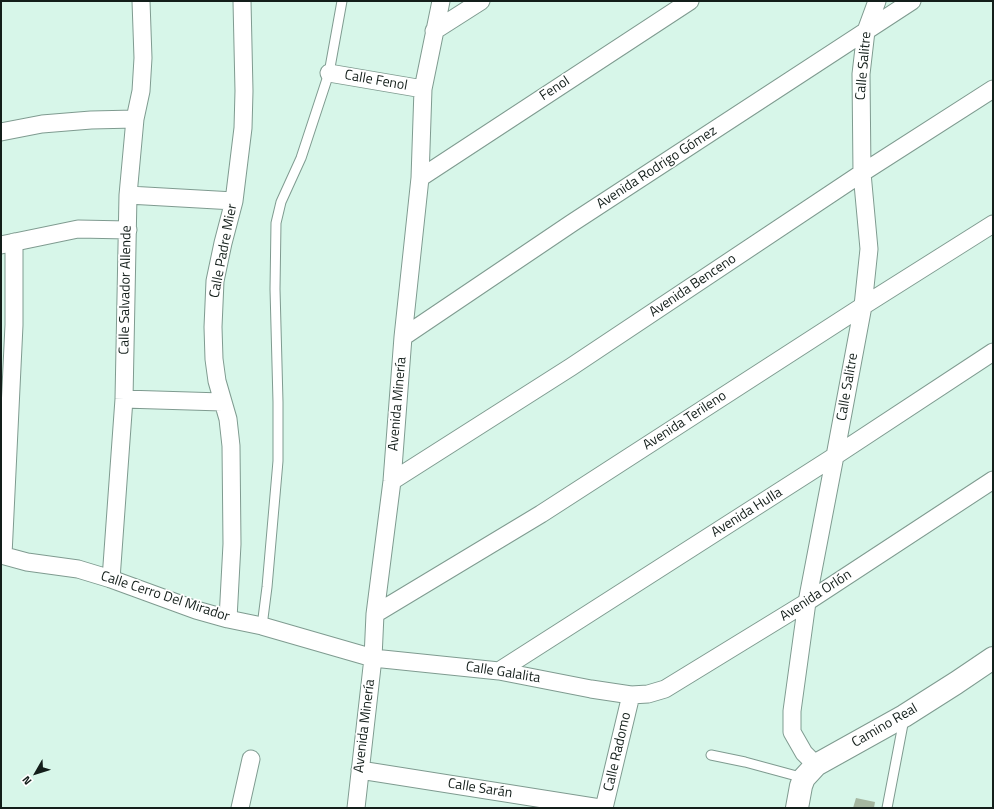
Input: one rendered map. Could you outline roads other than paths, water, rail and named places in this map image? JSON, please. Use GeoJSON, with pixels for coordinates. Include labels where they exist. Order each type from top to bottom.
{"type":"FeatureCollection","features":[{"type":"Feature","properties":{"kind":"street","name":"Calle Salvador Allende"},"geometry":{"type":"LineString","coordinates":[[111,579],[124,400],[128,195],[134,119],[141,91],[143,58],[141,1]]}},
{"type":"Feature","properties":{"kind":"street","name":"Calle Padre Mier"},"geometry":{"type":"LineString","coordinates":[[228,619],[232,544],[231,446],[228,419],[217,381],[214,359],[214,312],[215,281],[222,243],[234,201],[243,128],[244,91],[242,1]]}},
{"type":"Feature","properties":{"kind":"street","name":"Avenida Minería"},"geometry":{"type":"LineString","coordinates":[[356,808],[373,658],[375,614],[392,480],[403,337],[420,178],[423,89],[440,1]]}},
{"type":"Feature","properties":{"kind":"street"},"geometry":{"type":"LineString","coordinates":[[434,31],[481,1]]}},
{"type":"Feature","properties":{"kind":"street","name":"Fenol"},"geometry":{"type":"LineString","coordinates":[[420,178],[690,1]]}},
{"type":"Feature","properties":{"kind":"street","name":"Calle Salitre"},"geometry":{"type":"LineString","coordinates":[[810,772],[804,753],[792,732],[792,711],[796,672],[807,602],[836,456],[862,306],[869,249],[862,173],[860,118],[861,74],[866,31],[877,1]]}},
{"type":"Feature","properties":{"kind":"street","name":"Avenida Rodrigo Gómez"},"geometry":{"type":"LineString","coordinates":[[403,337],[572,223],[912,1]]}},
{"type":"Feature","properties":{"kind":"street","name":"Calle Fenol"},"geometry":{"type":"LineString","coordinates":[[329,73],[423,89]]}},
{"type":"Feature","properties":{"kind":"street","name":"Avenida Benceno"},"geometry":{"type":"LineString","coordinates":[[392,480],[571,367],[862,173],[993,89]]}},
{"type":"Feature","properties":{"kind":"street"},"geometry":{"type":"LineString","coordinates":[[1,132],[49,124],[91,120],[134,119]]}},
{"type":"Feature","properties":{"kind":"street"},"geometry":{"type":"LineString","coordinates":[[128,195],[234,201]]}},
{"type":"Feature","properties":{"kind":"street","name":"Avenida Terileno"},"geometry":{"type":"LineString","coordinates":[[375,614],[541,514],[862,306],[993,224]]}},
{"type":"Feature","properties":{"kind":"street"},"geometry":{"type":"LineString","coordinates":[[2,555],[14,325],[8,243],[78,229],[128,230]]}},
{"type":"Feature","properties":{"kind":"street","name":"Avenida Hulla"},"geometry":{"type":"LineString","coordinates":[[499,670],[836,456],[993,352]]}},
{"type":"Feature","properties":{"kind":"street"},"geometry":{"type":"LineString","coordinates":[[124,400],[222,402]]}},
{"type":"Feature","properties":{"kind":"street","name":"Avenida Orlón"},"geometry":{"type":"LineString","coordinates":[[631,695],[648,694],[665,689],[807,602],[993,480]]}},
{"type":"Feature","properties":{"kind":"street","name":"Calle Cerro Del Mirador"},"geometry":{"type":"LineString","coordinates":[[2,555],[27,562],[78,569],[111,579],[189,608],[228,619],[262,626],[373,658]]}},
{"type":"Feature","properties":{"kind":"street","name":"Calle Galalita"},"geometry":{"type":"LineString","coordinates":[[373,658],[499,670],[591,689],[631,695]]}},
{"type":"Feature","properties":{"kind":"street","name":"Camino Real"},"geometry":{"type":"LineString","coordinates":[[810,772],[904,716],[993,658]]}},
{"type":"Feature","properties":{"kind":"street","name":"Calle Radomo"},"geometry":{"type":"LineString","coordinates":[[604,808],[631,695]]}},
{"type":"Feature","properties":{"kind":"street"},"geometry":{"type":"LineString","coordinates":[[240,808],[251,759]]}},
{"type":"Feature","properties":{"kind":"street","name":"Calle Sarán"},"geometry":{"type":"LineString","coordinates":[[360,770],[600,808]]}},
{"type":"Feature","properties":{"kind":"street"},"geometry":{"type":"LineString","coordinates":[[797,808],[801,786],[810,772]]}},
{"type":"Feature","properties":{"kind":"lane"},"geometry":{"type":"LineString","coordinates":[[262,626],[278,461],[275,275],[276,223],[281,202],[301,158],[329,73],[342,1]]}},
{"type":"Feature","properties":{"kind":"lane"},"geometry":{"type":"LineString","coordinates":[[887,808],[904,716]]}},
{"type":"Feature","properties":{"kind":"lane"},"geometry":{"type":"LineString","coordinates":[[711,755],[752,764],[810,772]]}}]}
